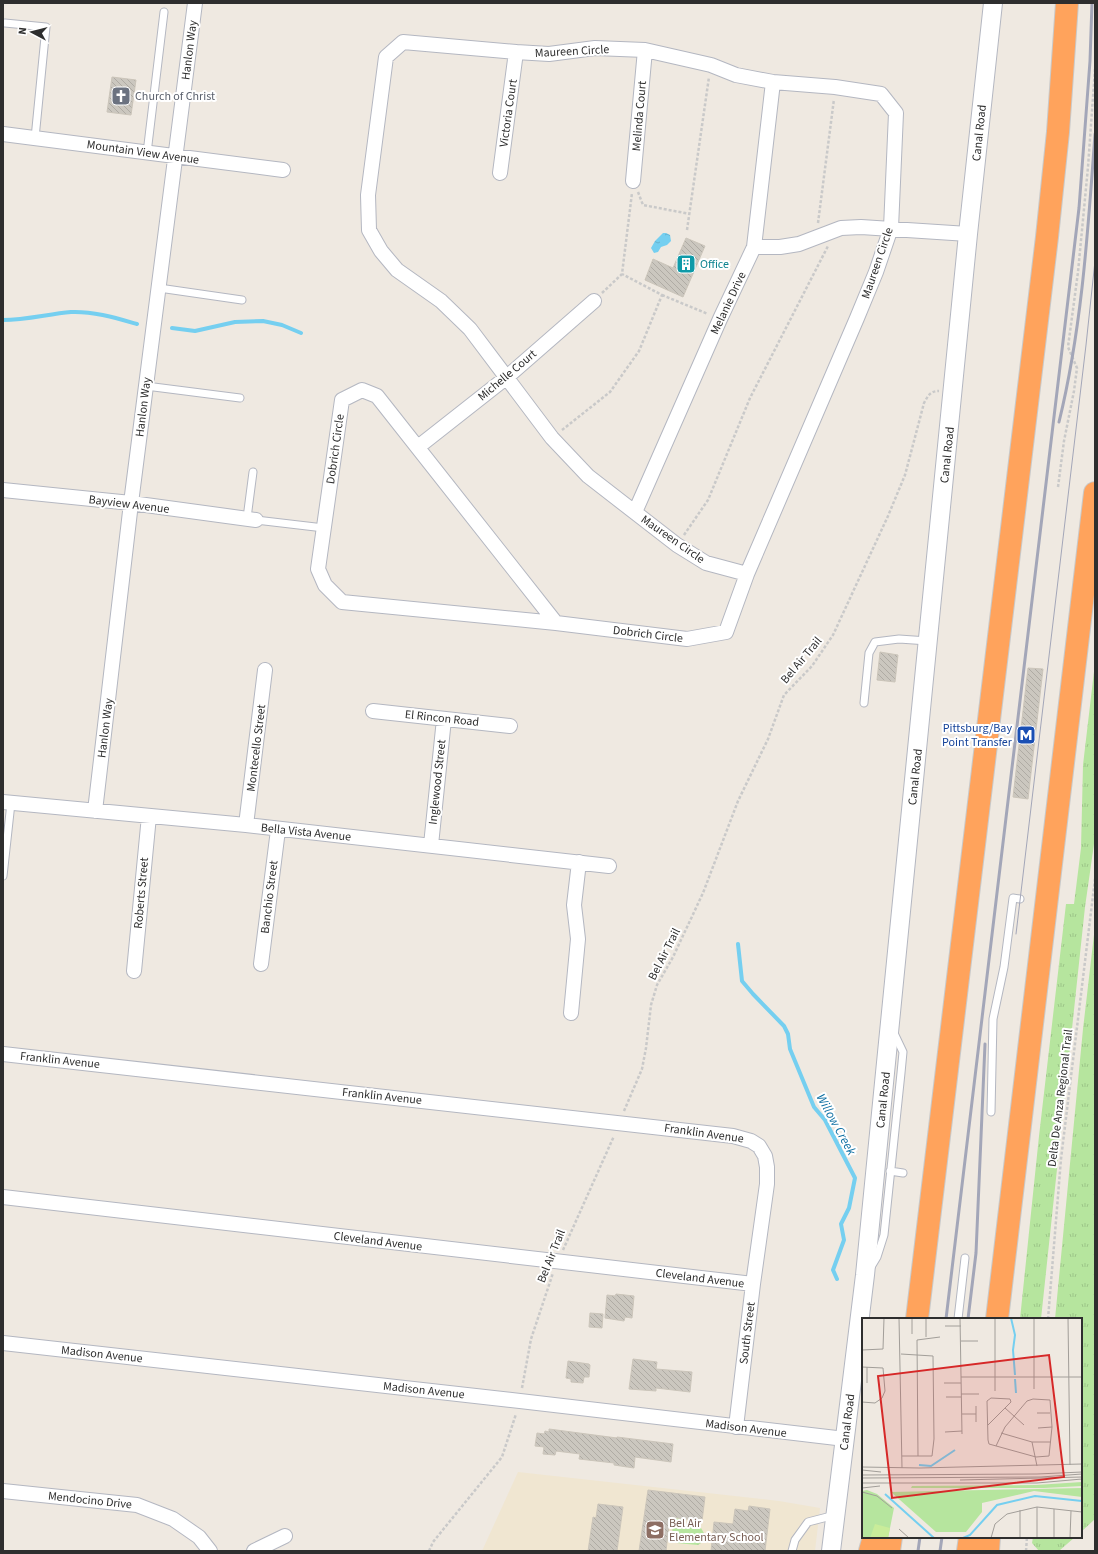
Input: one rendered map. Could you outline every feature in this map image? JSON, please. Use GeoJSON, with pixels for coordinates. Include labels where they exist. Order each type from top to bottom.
{"type":"FeatureCollection","features":[{"type":"Feature","properties":{"kind":"highway"},"geometry":{"type":"LineString","coordinates":[[917,1318],[1047,237],[1058,132],[1067,3]]}},
{"type":"Feature","properties":{"kind":"highway"},"geometry":{"type":"LineString","coordinates":[[997,1318],[1095,493]]}},
{"type":"Feature","properties":{"kind":"highway"},"geometry":{"type":"LineString","coordinates":[[870,1551],[874,1538]]}},
{"type":"Feature","properties":{"kind":"highway"},"geometry":{"type":"LineString","coordinates":[[889,1551],[891,1538]]}},
{"type":"Feature","properties":{"kind":"highway"},"geometry":{"type":"LineString","coordinates":[[968,1551],[970,1538]]}},
{"type":"Feature","properties":{"kind":"highway"},"geometry":{"type":"LineString","coordinates":[[988,1538],[988,1551]]}},
{"type":"Feature","properties":{"kind":"street","name":"Hanlon Way"},"geometry":{"type":"LineString","coordinates":[[94,811],[130,503],[195,3]]}},
{"type":"Feature","properties":{"kind":"street","name":"Canal Road"},"geometry":{"type":"LineString","coordinates":[[831,1551],[865,1275],[968,234],[993,3]]}},
{"type":"Feature","properties":{"kind":"street","name":"Maureen Circle"},"geometry":{"type":"LineString","coordinates":[[403,42],[549,54],[595,48],[645,50],[710,65],[736,75],[772,82],[835,87],[881,94],[896,113],[890,228],[876,272],[746,574],[706,563],[677,545],[588,476],[552,438],[470,328],[442,301],[397,270],[380,251],[369,230],[368,195],[386,56],[403,42]]}},
{"type":"Feature","properties":{"kind":"street","name":"Melinda Court"},"geometry":{"type":"LineString","coordinates":[[634,181],[645,50]]}},
{"type":"Feature","properties":{"kind":"street","name":"Victoria Court"},"geometry":{"type":"LineString","coordinates":[[500,173],[516,52]]}},
{"type":"Feature","properties":{"kind":"street","name":"Melanie Drive"},"geometry":{"type":"LineString","coordinates":[[635,512],[720,319],[754,247],[772,82]]}},
{"type":"Feature","properties":{"kind":"street","name":"Mountain View Avenue"},"geometry":{"type":"LineString","coordinates":[[3,134],[283,170]]}},
{"type":"Feature","properties":{"kind":"street"},"geometry":{"type":"LineString","coordinates":[[754,247],[780,247],[799,244],[837,230],[861,227],[968,234]]}},
{"type":"Feature","properties":{"kind":"street","name":"Michelle Court"},"geometry":{"type":"LineString","coordinates":[[418,447],[507,377],[594,301]]}},
{"type":"Feature","properties":{"kind":"street","name":"Dobrich Circle"},"geometry":{"type":"LineString","coordinates":[[556,623],[377,396],[362,390],[342,400],[318,569],[325,585],[342,602],[556,623],[687,639],[726,632],[746,574]]}},
{"type":"Feature","properties":{"kind":"street","name":"Bayview Avenue"},"geometry":{"type":"LineString","coordinates":[[3,490],[130,503],[251,519]]}},
{"type":"Feature","properties":{"kind":"street","name":"Montecello Street"},"geometry":{"type":"LineString","coordinates":[[246,825],[265,670]]}},
{"type":"Feature","properties":{"kind":"street","name":"El Rincon Road"},"geometry":{"type":"LineString","coordinates":[[373,711],[510,726]]}},
{"type":"Feature","properties":{"kind":"street","name":"Inglewood Street"},"geometry":{"type":"LineString","coordinates":[[430,846],[444,719]]}},
{"type":"Feature","properties":{"kind":"street","name":"Bella Vista Avenue"},"geometry":{"type":"LineString","coordinates":[[7,803],[246,825],[278,830],[609,866]]}},
{"type":"Feature","properties":{"kind":"street","name":"Roberts Street"},"geometry":{"type":"LineString","coordinates":[[134,971],[149,816]]}},
{"type":"Feature","properties":{"kind":"street","name":"Banchio Street"},"geometry":{"type":"LineString","coordinates":[[261,964],[278,830]]}},
{"type":"Feature","properties":{"kind":"street"},"geometry":{"type":"LineString","coordinates":[[571,1013],[578,939],[574,905],[579,862]]}},
{"type":"Feature","properties":{"kind":"street","name":"Franklin Avenue"},"geometry":{"type":"LineString","coordinates":[[3,1054],[620,1122],[733,1136],[751,1141],[759,1146]]}},
{"type":"Feature","properties":{"kind":"street","name":"South Street"},"geometry":{"type":"LineString","coordinates":[[736,1427],[753,1284],[767,1184],[767,1167],[765,1156],[759,1146]]}},
{"type":"Feature","properties":{"kind":"street","name":"Cleveland Avenue"},"geometry":{"type":"LineString","coordinates":[[3,1197],[753,1284]]}},
{"type":"Feature","properties":{"kind":"street","name":"Madison Avenue"},"geometry":{"type":"LineString","coordinates":[[3,1343],[845,1439]]}},
{"type":"Feature","properties":{"kind":"street","name":"Mendocino Drive"},"geometry":{"type":"LineString","coordinates":[[3,1491],[137,1505],[173,1519],[199,1537],[210,1551]]}},
{"type":"Feature","properties":{"kind":"street"},"geometry":{"type":"LineString","coordinates":[[254,1551],[285,1536]]}},
{"type":"Feature","properties":{"kind":"lane"},"geometry":{"type":"LineString","coordinates":[[147,153],[164,12]]}},
{"type":"Feature","properties":{"kind":"lane"},"geometry":{"type":"LineString","coordinates":[[5,23],[46,27],[35,138]]}},
{"type":"Feature","properties":{"kind":"lane"},"geometry":{"type":"LineString","coordinates":[[159,288],[242,300]]}},
{"type":"Feature","properties":{"kind":"lane"},"geometry":{"type":"LineString","coordinates":[[146,386],[240,398]]}},
{"type":"Feature","properties":{"kind":"lane"},"geometry":{"type":"LineString","coordinates":[[253,472],[251,519],[324,528]]}},
{"type":"Feature","properties":{"kind":"lane"},"geometry":{"type":"LineString","coordinates":[[864,703],[869,653],[875,642],[899,640],[928,641]]}},
{"type":"Feature","properties":{"kind":"lane"},"geometry":{"type":"LineString","coordinates":[[3,876],[7,803]]}},
{"type":"Feature","properties":{"kind":"lane"},"geometry":{"type":"LineString","coordinates":[[991,1112],[994,1010],[1004,967],[1013,898],[1020,899]]}},
{"type":"Feature","properties":{"kind":"lane"},"geometry":{"type":"LineString","coordinates":[[865,1275],[877,1257],[884,1235],[903,1052],[890,1024]]}},
{"type":"Feature","properties":{"kind":"lane"},"geometry":{"type":"LineString","coordinates":[[890,1171],[903,1173]]}},
{"type":"Feature","properties":{"kind":"lane"},"geometry":{"type":"LineString","coordinates":[[958,1318],[965,1258]]}},
{"type":"Feature","properties":{"kind":"lane"},"geometry":{"type":"LineString","coordinates":[[792,1551],[795,1540],[808,1522],[836,1515]]}},
{"type":"Feature","properties":{"kind":"path"},"geometry":{"type":"LineString","coordinates":[[687,230],[710,65]]}},
{"type":"Feature","properties":{"kind":"path"},"geometry":{"type":"LineString","coordinates":[[1058,486],[1064,441],[1074,391],[1076,368],[1068,347],[1087,182],[1095,69]]}},
{"type":"Feature","properties":{"kind":"path"},"geometry":{"type":"LineString","coordinates":[[816,237],[835,87]]}},
{"type":"Feature","properties":{"kind":"path"},"geometry":{"type":"LineString","coordinates":[[634,181],[643,205],[690,214]]}},
{"type":"Feature","properties":{"kind":"path"},"geometry":{"type":"LineString","coordinates":[[594,301],[622,274],[634,181]]}},
{"type":"Feature","properties":{"kind":"path"},"geometry":{"type":"LineString","coordinates":[[677,545],[708,500],[750,398],[837,230]]}},
{"type":"Feature","properties":{"kind":"path"},"geometry":{"type":"LineString","coordinates":[[622,274],[662,295],[720,319]]}},
{"type":"Feature","properties":{"kind":"path"},"geometry":{"type":"LineString","coordinates":[[552,438],[610,392],[639,351],[662,295]]}},
{"type":"Feature","properties":{"kind":"path","name":"Bel Air Trail"},"geometry":{"type":"LineString","coordinates":[[429,1551],[434,1542],[502,1457],[520,1401],[531,1339],[558,1261],[642,1069],[651,1005],[658,985],[703,893],[738,801],[768,740],[784,695],[812,666],[833,635],[888,516],[905,475],[924,403],[928,395],[935,391],[953,390]]}},
{"type":"Feature","properties":{"kind":"path","name":"Delta De Anza Regional Trail"},"geometry":{"type":"LineString","coordinates":[[1048,1318],[1061,1159],[1095,879]]}},
{"type":"Feature","properties":{"kind":"path"},"geometry":{"type":"LineString","coordinates":[[1026,1551],[1028,1538]]}},
{"type":"Feature","properties":{"kind":"shaded area","name":"Bel Air Elementary School"},"geometry":{"type":"Polygon","coordinates":[[[518,1472],[779,1501],[820,1508],[815,1551],[482,1551],[518,1472]]]}},
{"type":"Feature","properties":{"kind":"green space"},"geometry":{"type":"Polygon","coordinates":[[[1095,663],[1095,837],[1085,907],[1041,1318],[1020,1318],[1039,1136],[1066,904],[1074,904],[1081,848],[1083,765],[1095,663]]]}},
{"type":"Feature","properties":{"kind":"green space"},"geometry":{"type":"Polygon","coordinates":[[[1095,926],[1095,1519],[1082,1531],[1082,1318],[1055,1318],[1083,1029],[1095,926]]]}},
{"type":"Feature","properties":{"kind":"green space"},"geometry":{"type":"Polygon","coordinates":[[[673,1518],[682,1519],[686,1526],[701,1528],[705,1535],[704,1541],[698,1545],[676,1543],[672,1537],[673,1518]]]}},
{"type":"Feature","properties":{"kind":"green space"},"geometry":{"type":"Polygon","coordinates":[[[1033,1538],[1074,1538],[1059,1551],[1039,1551],[1032,1543],[1033,1538]]]}},
{"type":"Feature","properties":{"kind":"water"},"geometry":{"type":"Polygon","coordinates":[[[663,233],[670,235],[671,241],[667,245],[661,247],[658,252],[654,253],[651,248],[655,241],[663,233]]]}},
{"type":"Feature","properties":{"kind":"building","name":"Church of Christ"},"geometry":{"type":"Polygon","coordinates":[[[112,77],[136,80],[131,115],[107,112],[112,77]]]}},
{"type":"Feature","properties":{"kind":"building","name":"Office"},"geometry":{"type":"Polygon","coordinates":[[[686,238],[705,246],[683,297],[645,280],[653,259],[673,268],[686,238]]]}},
{"type":"Feature","properties":{"kind":"building"},"geometry":{"type":"Polygon","coordinates":[[[880,652],[898,655],[895,682],[877,680],[880,652]]]}},
{"type":"Feature","properties":{"kind":"building"},"geometry":{"type":"Polygon","coordinates":[[[1028,668],[1043,669],[1028,799],[1013,797],[1028,668]]]}},
{"type":"Feature","properties":{"kind":"building"},"geometry":{"type":"Polygon","coordinates":[[[616,1294],[634,1296],[632,1318],[625,1317],[624,1321],[605,1318],[607,1295],[615,1296],[616,1294]]]}},
{"type":"Feature","properties":{"kind":"building"},"geometry":{"type":"Polygon","coordinates":[[[590,1313],[603,1314],[602,1328],[589,1327],[590,1313]]]}},
{"type":"Feature","properties":{"kind":"building"},"geometry":{"type":"Polygon","coordinates":[[[633,1359],[657,1362],[656,1369],[692,1372],[690,1392],[656,1388],[656,1391],[629,1389],[633,1359]]]}},
{"type":"Feature","properties":{"kind":"building"},"geometry":{"type":"Polygon","coordinates":[[[568,1361],[590,1365],[589,1377],[584,1377],[583,1383],[571,1382],[571,1379],[566,1378],[568,1361]]]}},
{"type":"Feature","properties":{"kind":"building"},"geometry":{"type":"Polygon","coordinates":[[[549,1429],[673,1444],[671,1462],[635,1457],[634,1468],[614,1465],[614,1463],[579,1459],[580,1454],[556,1451],[555,1455],[543,1454],[544,1447],[535,1446],[537,1433],[544,1434],[545,1431],[549,1432],[549,1429]]]}},
{"type":"Feature","properties":{"kind":"building"},"geometry":{"type":"Polygon","coordinates":[[[648,1490],[705,1497],[702,1521],[670,1517],[666,1551],[639,1551],[648,1490]]]}},
{"type":"Feature","properties":{"kind":"building"},"geometry":{"type":"Polygon","coordinates":[[[598,1504],[623,1507],[617,1551],[588,1551],[593,1517],[596,1518],[598,1504]]]}},
{"type":"Feature","properties":{"kind":"building"},"geometry":{"type":"Polygon","coordinates":[[[749,1506],[770,1509],[765,1551],[711,1551],[714,1522],[733,1524],[735,1509],[748,1511],[749,1506]]]}},
{"type":"Feature","properties":{"kind":"waterway","name":"Willow Creek"},"geometry":{"type":"LineString","coordinates":[[3,320],[79,312],[104,315],[137,324]]}},
{"type":"Feature","properties":{"kind":"waterway","name":"Willow Creek"},"geometry":{"type":"LineString","coordinates":[[172,328],[195,331],[235,322],[263,321],[282,325],[301,333]]}},
{"type":"Feature","properties":{"kind":"waterway","name":"Willow Creek"},"geometry":{"type":"LineString","coordinates":[[738,944],[742,981],[784,1026],[788,1034],[790,1049],[814,1107],[825,1120],[855,1178],[849,1208],[841,1224],[844,1240],[833,1270],[837,1279]]}},
{"type":"Feature","properties":{"kind":"tram line"},"geometry":{"type":"LineString","coordinates":[[1016,934],[1095,261]]}},
{"type":"Feature","properties":{"kind":"railway"},"geometry":{"type":"LineString","coordinates":[[946,1318],[1079,208],[1090,61],[1092,3]]}},
{"type":"Feature","properties":{"kind":"railway"},"geometry":{"type":"LineString","coordinates":[[1059,422],[1067,387],[1079,315],[1087,243],[1095,134]]}},
{"type":"Feature","properties":{"kind":"railway"},"geometry":{"type":"LineString","coordinates":[[968,1318],[976,1253],[985,1044]]}},
{"type":"Feature","properties":{"kind":"railway"},"geometry":{"type":"LineString","coordinates":[[918,1551],[920,1538]]}},
{"type":"Feature","properties":{"kind":"railway"},"geometry":{"type":"LineString","coordinates":[[940,1551],[942,1538]]}},
{"type":"Feature","properties":{"kind":"place","name":"Church of Christ"},"geometry":{"type":"Point","coordinates":[121,96]}},
{"type":"Feature","properties":{"kind":"place","name":"Office"},"geometry":{"type":"Point","coordinates":[686,264]}},
{"type":"Feature","properties":{"kind":"place","name":"Pittsburg/Bay Point Transfer"},"geometry":{"type":"Point","coordinates":[1026,735]}},
{"type":"Feature","properties":{"kind":"place","name":"Bel Air Elementary School"},"geometry":{"type":"Point","coordinates":[655,1530]}}]}
